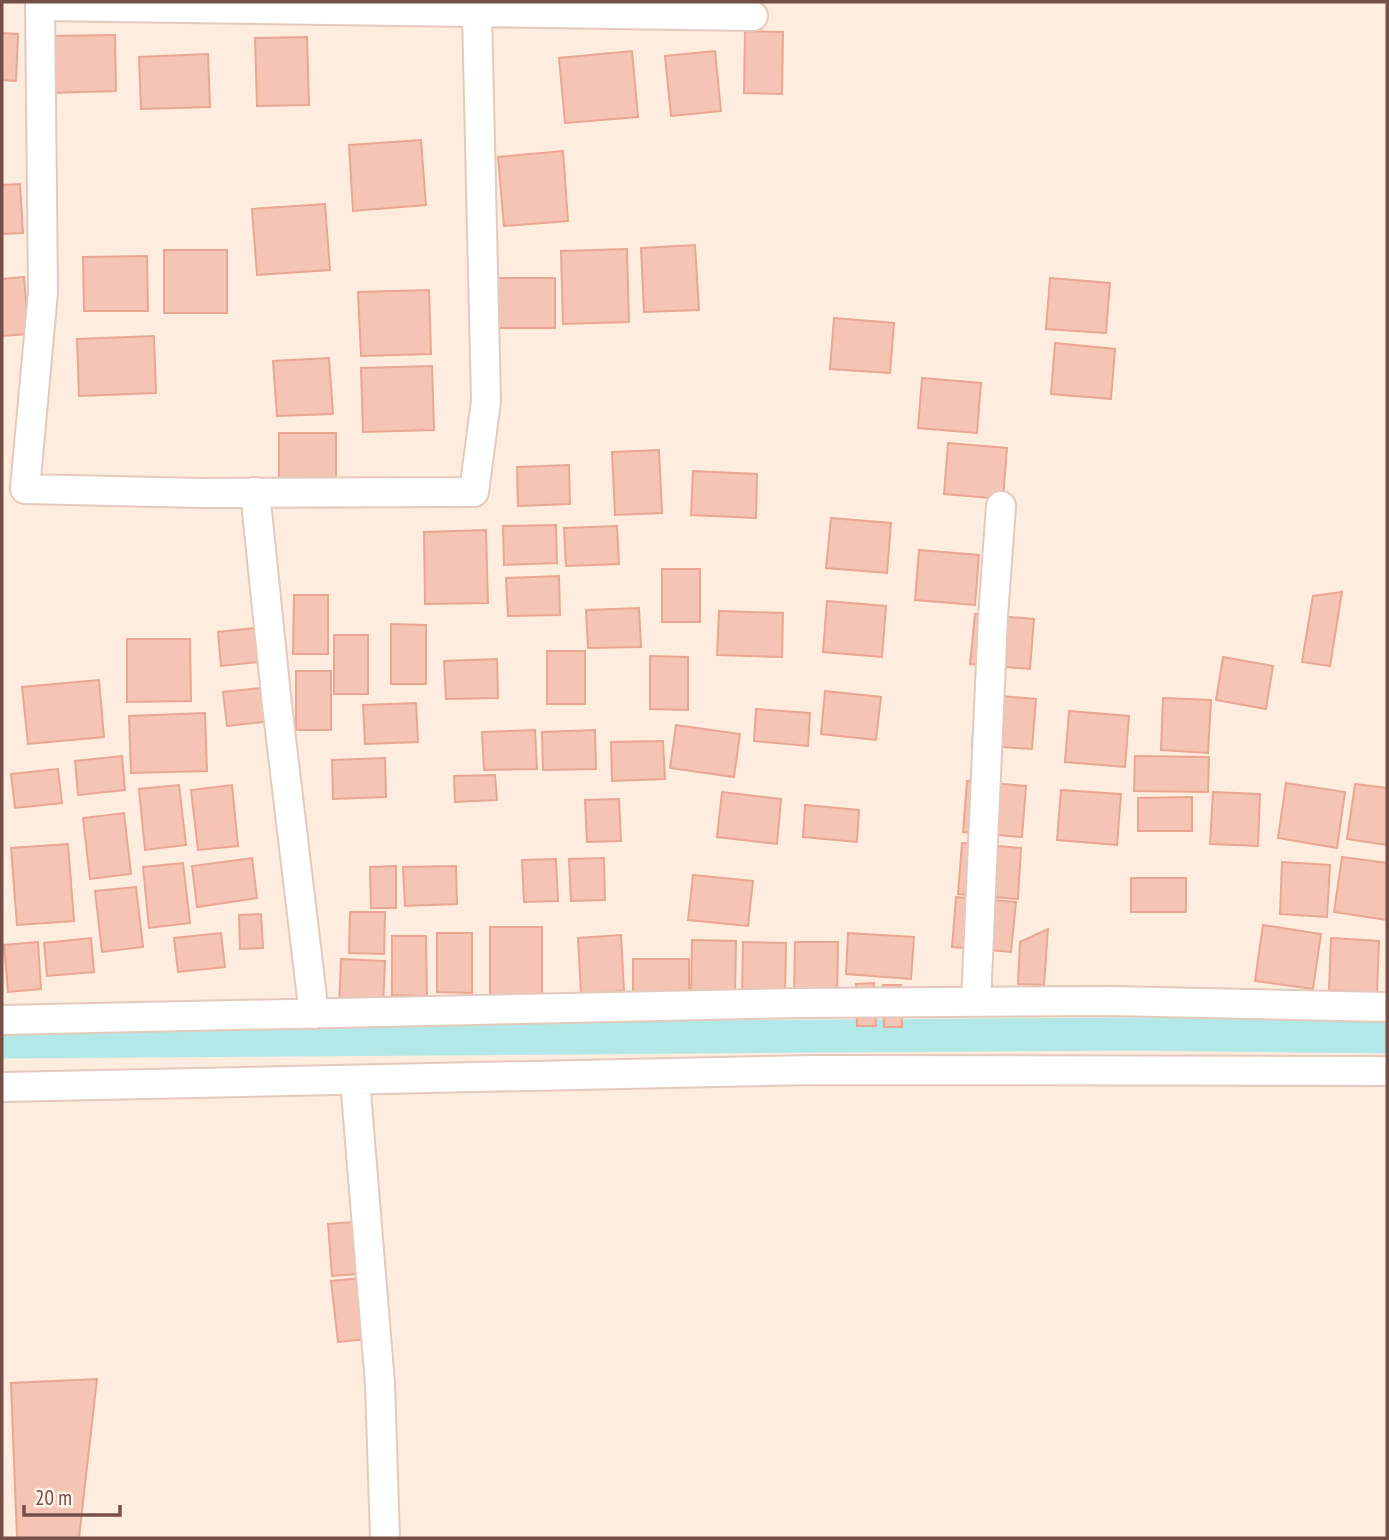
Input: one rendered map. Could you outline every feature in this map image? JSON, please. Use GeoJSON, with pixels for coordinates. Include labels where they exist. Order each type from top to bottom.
{"type":"FeatureCollection","features":[{"type":"Feature","properties":{"kind":"street"},"geometry":{"type":"LineString","coordinates":[[477,12],[486,401],[474,492],[25,489],[43,292],[40,4],[753,16]]}},
{"type":"Feature","properties":{"kind":"street"},"geometry":{"type":"LineString","coordinates":[[255,492],[314,1014]]}},
{"type":"Feature","properties":{"kind":"street"},"geometry":{"type":"LineString","coordinates":[[976,1002],[993,617],[1001,506]]}},
{"type":"Feature","properties":{"kind":"street"},"geometry":{"type":"LineString","coordinates":[[2,1020],[800,1003],[1112,1001],[1387,1007]]}},
{"type":"Feature","properties":{"kind":"street"},"geometry":{"type":"LineString","coordinates":[[2,1087],[813,1070],[1387,1071]]}},
{"type":"Feature","properties":{"kind":"street"},"geometry":{"type":"LineString","coordinates":[[355,1080],[380,1384],[385,1538]]}},
{"type":"Feature","properties":{"kind":"building"},"geometry":{"type":"Polygon","coordinates":[[[745,31],[783,32],[782,94],[744,93],[745,31]]]}},
{"type":"Feature","properties":{"kind":"building"},"geometry":{"type":"Polygon","coordinates":[[[2,33],[18,34],[16,81],[2,80],[2,33]]]}},
{"type":"Feature","properties":{"kind":"building"},"geometry":{"type":"Polygon","coordinates":[[[115,35],[116,91],[49,93],[48,36],[115,35]]]}},
{"type":"Feature","properties":{"kind":"building"},"geometry":{"type":"Polygon","coordinates":[[[307,37],[309,105],[257,106],[255,38],[307,37]]]}},
{"type":"Feature","properties":{"kind":"building"},"geometry":{"type":"Polygon","coordinates":[[[632,51],[638,117],[565,123],[559,58],[632,51]]]}},
{"type":"Feature","properties":{"kind":"building"},"geometry":{"type":"Polygon","coordinates":[[[715,51],[721,111],[671,116],[665,56],[715,51]]]}},
{"type":"Feature","properties":{"kind":"building"},"geometry":{"type":"Polygon","coordinates":[[[208,54],[210,107],[141,109],[139,57],[208,54]]]}},
{"type":"Feature","properties":{"kind":"building"},"geometry":{"type":"Polygon","coordinates":[[[421,140],[426,205],[353,211],[349,145],[421,140]]]}},
{"type":"Feature","properties":{"kind":"building"},"geometry":{"type":"Polygon","coordinates":[[[563,151],[568,221],[504,226],[498,157],[563,151]]]}},
{"type":"Feature","properties":{"kind":"building"},"geometry":{"type":"Polygon","coordinates":[[[20,184],[23,233],[2,234],[2,185],[20,184]]]}},
{"type":"Feature","properties":{"kind":"building"},"geometry":{"type":"Polygon","coordinates":[[[325,204],[330,270],[257,275],[252,209],[325,204]]]}},
{"type":"Feature","properties":{"kind":"building"},"geometry":{"type":"Polygon","coordinates":[[[695,245],[699,310],[644,312],[641,248],[695,245]]]}},
{"type":"Feature","properties":{"kind":"building"},"geometry":{"type":"Polygon","coordinates":[[[627,249],[629,322],[563,324],[561,251],[627,249]]]}},
{"type":"Feature","properties":{"kind":"building"},"geometry":{"type":"Polygon","coordinates":[[[164,250],[227,250],[227,313],[164,313],[164,250]]]}},
{"type":"Feature","properties":{"kind":"building"},"geometry":{"type":"Polygon","coordinates":[[[147,256],[148,311],[84,311],[83,257],[147,256]]]}},
{"type":"Feature","properties":{"kind":"building"},"geometry":{"type":"Polygon","coordinates":[[[24,277],[29,334],[2,336],[2,279],[24,277]]]}},
{"type":"Feature","properties":{"kind":"building"},"geometry":{"type":"Polygon","coordinates":[[[495,278],[555,278],[555,328],[495,328],[495,278]]]}},
{"type":"Feature","properties":{"kind":"building"},"geometry":{"type":"Polygon","coordinates":[[[1050,278],[1110,283],[1106,333],[1046,329],[1050,278]]]}},
{"type":"Feature","properties":{"kind":"building"},"geometry":{"type":"Polygon","coordinates":[[[429,290],[431,354],[361,356],[358,292],[429,290]]]}},
{"type":"Feature","properties":{"kind":"building"},"geometry":{"type":"Polygon","coordinates":[[[834,318],[894,323],[890,373],[830,369],[834,318]]]}},
{"type":"Feature","properties":{"kind":"building"},"geometry":{"type":"Polygon","coordinates":[[[154,336],[156,393],[79,396],[77,339],[154,336]]]}},
{"type":"Feature","properties":{"kind":"building"},"geometry":{"type":"Polygon","coordinates":[[[1055,343],[1115,349],[1111,399],[1051,394],[1055,343]]]}},
{"type":"Feature","properties":{"kind":"building"},"geometry":{"type":"Polygon","coordinates":[[[329,358],[333,414],[277,416],[273,361],[329,358]]]}},
{"type":"Feature","properties":{"kind":"building"},"geometry":{"type":"Polygon","coordinates":[[[432,366],[434,430],[363,432],[361,368],[432,366]]]}},
{"type":"Feature","properties":{"kind":"building"},"geometry":{"type":"Polygon","coordinates":[[[922,378],[981,383],[977,433],[918,428],[922,378]]]}},
{"type":"Feature","properties":{"kind":"building"},"geometry":{"type":"Polygon","coordinates":[[[279,433],[336,433],[336,487],[279,487],[279,433]]]}},
{"type":"Feature","properties":{"kind":"building"},"geometry":{"type":"Polygon","coordinates":[[[948,443],[1007,448],[1003,499],[944,494],[948,443]]]}},
{"type":"Feature","properties":{"kind":"building"},"geometry":{"type":"Polygon","coordinates":[[[659,450],[662,513],[615,515],[612,452],[659,450]]]}},
{"type":"Feature","properties":{"kind":"building"},"geometry":{"type":"Polygon","coordinates":[[[569,465],[570,504],[518,506],[517,467],[569,465]]]}},
{"type":"Feature","properties":{"kind":"building"},"geometry":{"type":"Polygon","coordinates":[[[693,471],[757,474],[756,518],[691,515],[693,471]]]}},
{"type":"Feature","properties":{"kind":"building"},"geometry":{"type":"Polygon","coordinates":[[[831,518],[891,523],[887,573],[826,568],[831,518]]]}},
{"type":"Feature","properties":{"kind":"building"},"geometry":{"type":"Polygon","coordinates":[[[556,525],[557,563],[504,565],[503,526],[556,525]]]}},
{"type":"Feature","properties":{"kind":"building"},"geometry":{"type":"Polygon","coordinates":[[[617,526],[619,564],[566,566],[564,528],[617,526]]]}},
{"type":"Feature","properties":{"kind":"building"},"geometry":{"type":"Polygon","coordinates":[[[486,530],[488,603],[425,604],[424,532],[486,530]]]}},
{"type":"Feature","properties":{"kind":"building"},"geometry":{"type":"Polygon","coordinates":[[[919,550],[979,555],[975,605],[915,600],[919,550]]]}},
{"type":"Feature","properties":{"kind":"building"},"geometry":{"type":"Polygon","coordinates":[[[662,569],[700,569],[700,622],[662,622],[662,569]]]}},
{"type":"Feature","properties":{"kind":"building"},"geometry":{"type":"Polygon","coordinates":[[[559,576],[560,615],[508,616],[506,578],[559,576]]]}},
{"type":"Feature","properties":{"kind":"building"},"geometry":{"type":"Polygon","coordinates":[[[1342,592],[1330,666],[1302,662],[1313,596],[1342,592]]]}},
{"type":"Feature","properties":{"kind":"building"},"geometry":{"type":"Polygon","coordinates":[[[294,595],[328,595],[328,654],[293,654],[294,595]]]}},
{"type":"Feature","properties":{"kind":"building"},"geometry":{"type":"Polygon","coordinates":[[[827,601],[886,606],[882,657],[823,652],[827,601]]]}},
{"type":"Feature","properties":{"kind":"building"},"geometry":{"type":"Polygon","coordinates":[[[639,608],[641,647],[588,648],[586,610],[639,608]]]}},
{"type":"Feature","properties":{"kind":"building"},"geometry":{"type":"Polygon","coordinates":[[[719,611],[783,613],[782,657],[717,655],[719,611]]]}},
{"type":"Feature","properties":{"kind":"building"},"geometry":{"type":"Polygon","coordinates":[[[975,614],[1034,619],[1030,669],[970,664],[975,614]]]}},
{"type":"Feature","properties":{"kind":"building"},"geometry":{"type":"Polygon","coordinates":[[[391,624],[426,625],[426,684],[391,684],[391,624]]]}},
{"type":"Feature","properties":{"kind":"building"},"geometry":{"type":"Polygon","coordinates":[[[264,627],[268,661],[221,666],[218,632],[264,627]]]}},
{"type":"Feature","properties":{"kind":"building"},"geometry":{"type":"Polygon","coordinates":[[[334,635],[368,635],[368,694],[334,694],[334,635]]]}},
{"type":"Feature","properties":{"kind":"building"},"geometry":{"type":"Polygon","coordinates":[[[127,639],[190,639],[191,701],[127,702],[127,639]]]}},
{"type":"Feature","properties":{"kind":"building"},"geometry":{"type":"Polygon","coordinates":[[[547,651],[585,651],[585,704],[547,704],[547,651]]]}},
{"type":"Feature","properties":{"kind":"building"},"geometry":{"type":"Polygon","coordinates":[[[650,656],[688,657],[688,710],[650,709],[650,656]]]}},
{"type":"Feature","properties":{"kind":"building"},"geometry":{"type":"Polygon","coordinates":[[[1223,657],[1273,666],[1266,709],[1216,700],[1223,657]]]}},
{"type":"Feature","properties":{"kind":"building"},"geometry":{"type":"Polygon","coordinates":[[[497,659],[498,698],[446,699],[444,661],[497,659]]]}},
{"type":"Feature","properties":{"kind":"building"},"geometry":{"type":"Polygon","coordinates":[[[296,671],[331,671],[331,730],[296,730],[296,671]]]}},
{"type":"Feature","properties":{"kind":"building"},"geometry":{"type":"Polygon","coordinates":[[[99,680],[104,737],[28,744],[22,687],[99,680]]]}},
{"type":"Feature","properties":{"kind":"building"},"geometry":{"type":"Polygon","coordinates":[[[270,687],[273,721],[227,726],[223,692],[270,687]]]}},
{"type":"Feature","properties":{"kind":"building"},"geometry":{"type":"Polygon","coordinates":[[[825,691],[881,697],[876,740],[821,734],[825,691]]]}},
{"type":"Feature","properties":{"kind":"building"},"geometry":{"type":"Polygon","coordinates":[[[976,694],[1036,699],[1032,749],[972,745],[976,694]]]}},
{"type":"Feature","properties":{"kind":"building"},"geometry":{"type":"Polygon","coordinates":[[[1163,698],[1211,700],[1208,753],[1161,750],[1163,698]]]}},
{"type":"Feature","properties":{"kind":"building"},"geometry":{"type":"Polygon","coordinates":[[[416,703],[418,742],[365,744],[363,705],[416,703]]]}},
{"type":"Feature","properties":{"kind":"building"},"geometry":{"type":"Polygon","coordinates":[[[756,709],[810,713],[808,746],[754,741],[756,709]]]}},
{"type":"Feature","properties":{"kind":"building"},"geometry":{"type":"Polygon","coordinates":[[[1069,711],[1129,716],[1125,767],[1065,762],[1069,711]]]}},
{"type":"Feature","properties":{"kind":"building"},"geometry":{"type":"Polygon","coordinates":[[[205,713],[207,771],[131,773],[129,716],[205,713]]]}},
{"type":"Feature","properties":{"kind":"building"},"geometry":{"type":"Polygon","coordinates":[[[676,725],[740,734],[734,777],[670,768],[676,725]]]}},
{"type":"Feature","properties":{"kind":"building"},"geometry":{"type":"Polygon","coordinates":[[[535,730],[537,769],[484,770],[482,732],[535,730]]]}},
{"type":"Feature","properties":{"kind":"building"},"geometry":{"type":"Polygon","coordinates":[[[595,730],[596,769],[543,770],[542,732],[595,730]]]}},
{"type":"Feature","properties":{"kind":"building"},"geometry":{"type":"Polygon","coordinates":[[[663,741],[665,779],[612,781],[611,742],[663,741]]]}},
{"type":"Feature","properties":{"kind":"building"},"geometry":{"type":"Polygon","coordinates":[[[122,756],[125,790],[78,795],[75,761],[122,756]]]}},
{"type":"Feature","properties":{"kind":"building"},"geometry":{"type":"Polygon","coordinates":[[[1135,756],[1209,757],[1208,792],[1134,791],[1135,756]]]}},
{"type":"Feature","properties":{"kind":"building"},"geometry":{"type":"Polygon","coordinates":[[[385,758],[386,797],[333,799],[332,760],[385,758]]]}},
{"type":"Feature","properties":{"kind":"building"},"geometry":{"type":"Polygon","coordinates":[[[58,769],[62,803],[15,808],[11,774],[58,769]]]}},
{"type":"Feature","properties":{"kind":"building"},"geometry":{"type":"Polygon","coordinates":[[[495,775],[497,800],[455,802],[454,776],[495,775]]]}},
{"type":"Feature","properties":{"kind":"building"},"geometry":{"type":"Polygon","coordinates":[[[967,781],[1026,786],[1022,837],[963,832],[967,781]]]}},
{"type":"Feature","properties":{"kind":"building"},"geometry":{"type":"Polygon","coordinates":[[[1286,783],[1345,792],[1337,848],[1278,838],[1286,783]]]}},
{"type":"Feature","properties":{"kind":"building"},"geometry":{"type":"Polygon","coordinates":[[[1355,784],[1387,788],[1387,845],[1347,839],[1355,784]]]}},
{"type":"Feature","properties":{"kind":"building"},"geometry":{"type":"Polygon","coordinates":[[[179,785],[186,845],[145,850],[139,789],[179,785]]]}},
{"type":"Feature","properties":{"kind":"building"},"geometry":{"type":"Polygon","coordinates":[[[232,785],[238,846],[198,850],[191,790],[232,785]]]}},
{"type":"Feature","properties":{"kind":"building"},"geometry":{"type":"Polygon","coordinates":[[[1061,790],[1121,794],[1117,845],[1057,840],[1061,790]]]}},
{"type":"Feature","properties":{"kind":"building"},"geometry":{"type":"Polygon","coordinates":[[[722,792],[781,799],[777,844],[717,837],[722,792]]]}},
{"type":"Feature","properties":{"kind":"building"},"geometry":{"type":"Polygon","coordinates":[[[1213,792],[1260,794],[1258,846],[1210,844],[1213,792]]]}},
{"type":"Feature","properties":{"kind":"building"},"geometry":{"type":"Polygon","coordinates":[[[1192,797],[1192,831],[1138,831],[1138,798],[1192,797]]]}},
{"type":"Feature","properties":{"kind":"building"},"geometry":{"type":"Polygon","coordinates":[[[619,799],[621,841],[587,842],[585,800],[619,799]]]}},
{"type":"Feature","properties":{"kind":"building"},"geometry":{"type":"Polygon","coordinates":[[[805,805],[859,810],[857,842],[803,837],[805,805]]]}},
{"type":"Feature","properties":{"kind":"building"},"geometry":{"type":"Polygon","coordinates":[[[124,813],[131,874],[90,879],[83,818],[124,813]]]}},
{"type":"Feature","properties":{"kind":"building"},"geometry":{"type":"Polygon","coordinates":[[[962,843],[1021,848],[1018,899],[958,894],[962,843]]]}},
{"type":"Feature","properties":{"kind":"building"},"geometry":{"type":"Polygon","coordinates":[[[68,844],[74,921],[17,925],[11,848],[68,844]]]}},
{"type":"Feature","properties":{"kind":"building"},"geometry":{"type":"Polygon","coordinates":[[[1342,857],[1387,863],[1387,920],[1334,912],[1342,857]]]}},
{"type":"Feature","properties":{"kind":"building"},"geometry":{"type":"Polygon","coordinates":[[[252,858],[257,898],[197,907],[192,866],[252,858]]]}},
{"type":"Feature","properties":{"kind":"building"},"geometry":{"type":"Polygon","coordinates":[[[604,858],[605,900],[571,901],[569,859],[604,858]]]}},
{"type":"Feature","properties":{"kind":"building"},"geometry":{"type":"Polygon","coordinates":[[[556,859],[558,901],[524,902],[522,860],[556,859]]]}},
{"type":"Feature","properties":{"kind":"building"},"geometry":{"type":"Polygon","coordinates":[[[1282,862],[1330,865],[1327,917],[1280,914],[1282,862]]]}},
{"type":"Feature","properties":{"kind":"building"},"geometry":{"type":"Polygon","coordinates":[[[183,863],[190,923],[149,928],[143,867],[183,863]]]}},
{"type":"Feature","properties":{"kind":"building"},"geometry":{"type":"Polygon","coordinates":[[[396,866],[396,908],[371,908],[370,867],[396,866]]]}},
{"type":"Feature","properties":{"kind":"building"},"geometry":{"type":"Polygon","coordinates":[[[456,866],[457,904],[405,906],[403,867],[456,866]]]}},
{"type":"Feature","properties":{"kind":"building"},"geometry":{"type":"Polygon","coordinates":[[[693,875],[753,881],[748,926],[688,920],[693,875]]]}},
{"type":"Feature","properties":{"kind":"building"},"geometry":{"type":"Polygon","coordinates":[[[1131,878],[1186,878],[1186,912],[1131,912],[1131,878]]]}},
{"type":"Feature","properties":{"kind":"building"},"geometry":{"type":"Polygon","coordinates":[[[136,887],[143,947],[102,952],[95,891],[136,887]]]}},
{"type":"Feature","properties":{"kind":"building"},"geometry":{"type":"Polygon","coordinates":[[[956,897],[1016,902],[1011,952],[952,947],[956,897]]]}},
{"type":"Feature","properties":{"kind":"building"},"geometry":{"type":"Polygon","coordinates":[[[350,912],[385,912],[384,954],[349,953],[350,912]]]}},
{"type":"Feature","properties":{"kind":"building"},"geometry":{"type":"Polygon","coordinates":[[[261,914],[263,948],[240,949],[239,915],[261,914]]]}},
{"type":"Feature","properties":{"kind":"building"},"geometry":{"type":"Polygon","coordinates":[[[1263,925],[1321,934],[1313,989],[1255,981],[1263,925]]]}},
{"type":"Feature","properties":{"kind":"building"},"geometry":{"type":"Polygon","coordinates":[[[490,927],[542,927],[542,998],[490,997],[490,927]]]}},
{"type":"Feature","properties":{"kind":"building"},"geometry":{"type":"Polygon","coordinates":[[[1048,929],[1044,985],[1018,984],[1020,942],[1048,929]]]}},
{"type":"Feature","properties":{"kind":"building"},"geometry":{"type":"Polygon","coordinates":[[[221,933],[225,967],[178,972],[174,938],[221,933]]]}},
{"type":"Feature","properties":{"kind":"building"},"geometry":{"type":"Polygon","coordinates":[[[437,933],[472,933],[472,993],[437,992],[437,933]]]}},
{"type":"Feature","properties":{"kind":"building"},"geometry":{"type":"Polygon","coordinates":[[[848,933],[914,937],[911,979],[846,974],[848,933]]]}},
{"type":"Feature","properties":{"kind":"building"},"geometry":{"type":"Polygon","coordinates":[[[621,935],[624,991],[581,994],[578,938],[621,935]]]}},
{"type":"Feature","properties":{"kind":"building"},"geometry":{"type":"Polygon","coordinates":[[[392,936],[426,936],[427,996],[392,995],[392,936]]]}},
{"type":"Feature","properties":{"kind":"building"},"geometry":{"type":"Polygon","coordinates":[[[91,938],[94,972],[47,976],[44,943],[91,938]]]}},
{"type":"Feature","properties":{"kind":"building"},"geometry":{"type":"Polygon","coordinates":[[[1331,938],[1379,941],[1377,993],[1329,990],[1331,938]]]}},
{"type":"Feature","properties":{"kind":"building"},"geometry":{"type":"Polygon","coordinates":[[[692,940],[736,941],[735,998],[691,996],[692,940]]]}},
{"type":"Feature","properties":{"kind":"building"},"geometry":{"type":"Polygon","coordinates":[[[38,942],[41,989],[8,992],[4,945],[38,942]]]}},
{"type":"Feature","properties":{"kind":"building"},"geometry":{"type":"Polygon","coordinates":[[[743,942],[786,943],[785,999],[742,998],[743,942]]]}},
{"type":"Feature","properties":{"kind":"building"},"geometry":{"type":"Polygon","coordinates":[[[795,942],[838,942],[837,999],[794,998],[795,942]]]}},
{"type":"Feature","properties":{"kind":"building"},"geometry":{"type":"Polygon","coordinates":[[[341,959],[385,961],[383,1008],[339,1007],[341,959]]]}},
{"type":"Feature","properties":{"kind":"building"},"geometry":{"type":"Polygon","coordinates":[[[633,959],[689,959],[689,1003],[633,1002],[633,959]]]}},
{"type":"Feature","properties":{"kind":"building"},"geometry":{"type":"Polygon","coordinates":[[[874,983],[876,1026],[857,1026],[856,984],[874,983]]]}},
{"type":"Feature","properties":{"kind":"building"},"geometry":{"type":"Polygon","coordinates":[[[883,985],[901,985],[902,1027],[884,1027],[883,985]]]}},
{"type":"Feature","properties":{"kind":"building"},"geometry":{"type":"Polygon","coordinates":[[[353,1222],[357,1274],[332,1276],[328,1224],[353,1222]]]}},
{"type":"Feature","properties":{"kind":"building"},"geometry":{"type":"Polygon","coordinates":[[[361,1278],[367,1339],[338,1342],[331,1281],[361,1278]]]}},
{"type":"Feature","properties":{"kind":"building"},"geometry":{"type":"Polygon","coordinates":[[[97,1379],[79,1538],[17,1538],[11,1383],[97,1379]]]}},
{"type":"Feature","properties":{"kind":"waterway"},"geometry":{"type":"LineString","coordinates":[[2,1042],[1130,1034],[1387,1037]]}}]}
